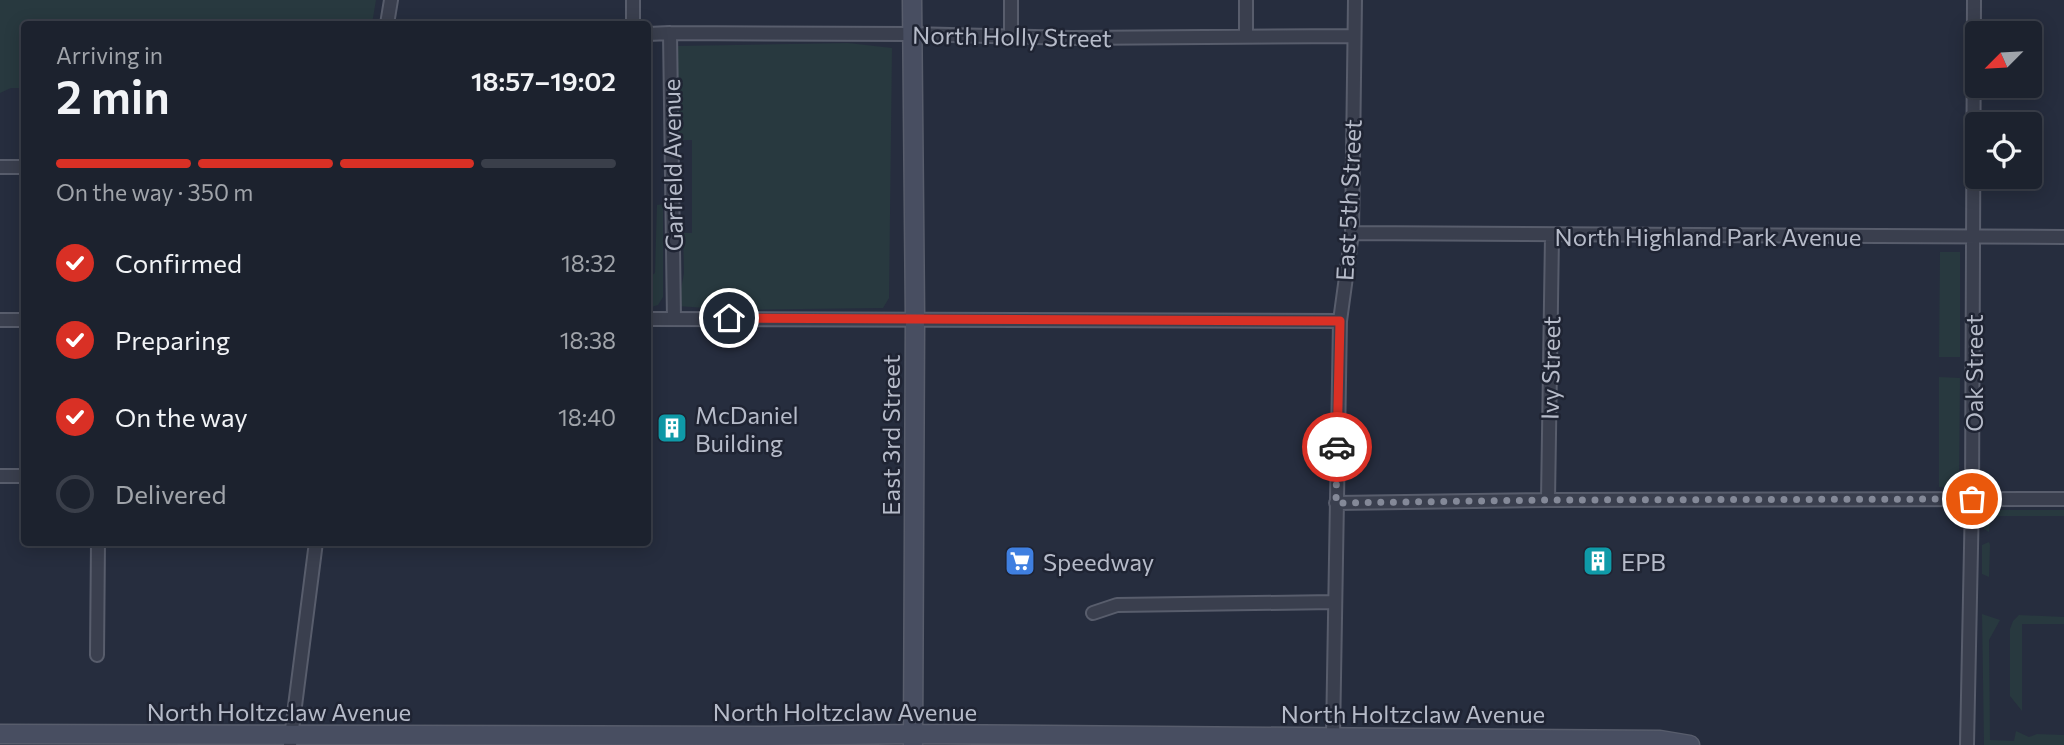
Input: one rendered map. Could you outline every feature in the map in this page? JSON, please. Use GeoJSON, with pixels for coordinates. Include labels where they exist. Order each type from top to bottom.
{"type":"FeatureCollection","features":[{"type":"Feature","properties":{"kind":"main road","name":"East 3rd Street"},"geometry":{"type":"LineString","coordinates":[[912,0],[915,318],[913,740]]}},
{"type":"Feature","properties":{"kind":"main road","name":"North Holtzclaw Avenue"},"geometry":{"type":"LineString","coordinates":[[0,734],[291,741],[1333,737],[1660,740],[1690,745]]}},
{"type":"Feature","properties":{"kind":"street"},"geometry":{"type":"LineString","coordinates":[[388,21],[391,0]]}},
{"type":"Feature","properties":{"kind":"street"},"geometry":{"type":"LineString","coordinates":[[633,0],[633,21]]}},
{"type":"Feature","properties":{"kind":"street"},"geometry":{"type":"LineString","coordinates":[[1011,0],[1011,36]]}},
{"type":"Feature","properties":{"kind":"street"},"geometry":{"type":"LineString","coordinates":[[1246,0],[1246,36]]}},
{"type":"Feature","properties":{"kind":"street","name":"East 5th Street"},"geometry":{"type":"LineString","coordinates":[[1333,737],[1340,321],[1352,233],[1355,0]]}},
{"type":"Feature","properties":{"kind":"street","name":"Oak Street"},"geometry":{"type":"LineString","coordinates":[[1967,745],[1972,499],[1974,0]]}},
{"type":"Feature","properties":{"kind":"street"},"geometry":{"type":"LineString","coordinates":[[651,34],[670,33]]}},
{"type":"Feature","properties":{"kind":"street","name":"North Holly Street"},"geometry":{"type":"LineString","coordinates":[[670,33],[1072,38],[1353,36]]}},
{"type":"Feature","properties":{"kind":"street","name":"Garfield Avenue"},"geometry":{"type":"LineString","coordinates":[[670,33],[674,319]]}},
{"type":"Feature","properties":{"kind":"street"},"geometry":{"type":"LineString","coordinates":[[0,167],[21,167]]}},
{"type":"Feature","properties":{"kind":"street","name":"North Highland Park Avenue"},"geometry":{"type":"LineString","coordinates":[[1352,233],[2064,237]]}},
{"type":"Feature","properties":{"kind":"street","name":"Ivy Street"},"geometry":{"type":"LineString","coordinates":[[1548,500],[1552,236]]}},
{"type":"Feature","properties":{"kind":"street"},"geometry":{"type":"LineString","coordinates":[[651,319],[1340,321]]}},
{"type":"Feature","properties":{"kind":"street"},"geometry":{"type":"LineString","coordinates":[[0,320],[21,320]]}},
{"type":"Feature","properties":{"kind":"street"},"geometry":{"type":"LineString","coordinates":[[0,476],[21,476]]}},
{"type":"Feature","properties":{"kind":"street"},"geometry":{"type":"LineString","coordinates":[[1336,503],[2064,499]]}},
{"type":"Feature","properties":{"kind":"street"},"geometry":{"type":"LineString","coordinates":[[97,546],[97,655]]}},
{"type":"Feature","properties":{"kind":"street"},"geometry":{"type":"LineString","coordinates":[[291,741],[315,546]]}},
{"type":"Feature","properties":{"kind":"street"},"geometry":{"type":"LineString","coordinates":[[1093,613],[1117,605],[1334,602]]}},
{"type":"Feature","properties":{"kind":"shaded area"},"geometry":{"type":"Polygon","coordinates":[[[0,0],[376,0],[372,21],[21,21],[21,88],[11,88],[0,93],[0,0]]]}},
{"type":"Feature","properties":{"kind":"shaded area"},"geometry":{"type":"Polygon","coordinates":[[[848,43],[892,48],[889,298],[883,308],[732,310],[678,306],[684,273],[683,233],[692,233],[692,140],[678,140],[677,46],[848,43]]]}},
{"type":"Feature","properties":{"kind":"shaded area"},"geometry":{"type":"Polygon","coordinates":[[[663,204],[663,297],[658,305],[651,307],[651,276],[655,273],[657,205],[663,204]]]}},
{"type":"Feature","properties":{"kind":"shaded area"},"geometry":{"type":"Polygon","coordinates":[[[1940,252],[1960,252],[1960,357],[1939,357],[1940,252]]]}},
{"type":"Feature","properties":{"kind":"shaded area"},"geometry":{"type":"Polygon","coordinates":[[[1939,377],[1960,378],[1959,486],[1939,487],[1939,377]]]}},
{"type":"Feature","properties":{"kind":"shaded area"},"geometry":{"type":"Polygon","coordinates":[[[1987,510],[2064,510],[2064,516],[1991,516],[1989,532],[1984,529],[1984,513],[1987,510]]]}},
{"type":"Feature","properties":{"kind":"shaded area"},"geometry":{"type":"Polygon","coordinates":[[[1989,542],[1989,577],[1982,574],[1982,545],[1989,542]]]}},
{"type":"Feature","properties":{"kind":"shaded area"},"geometry":{"type":"Polygon","coordinates":[[[1982,614],[2000,620],[1989,640],[1990,740],[2014,741],[2016,731],[2029,737],[2037,734],[2064,735],[2064,745],[1984,745],[1982,614]]]}},
{"type":"Feature","properties":{"kind":"shaded area"},"geometry":{"type":"Polygon","coordinates":[[[2019,615],[2064,617],[2064,624],[2022,624],[2022,711],[2010,696],[2010,629],[2019,615]]]}},
{"type":"Feature","properties":{"kind":"way so far"},"geometry":{"type":"LineString","coordinates":[[1337,447],[1336,503],[1972,499]]}},
{"type":"Feature","properties":{"kind":"place","name":"McDaniel Building"},"geometry":{"type":"Point","coordinates":[672,428]}},
{"type":"Feature","properties":{"kind":"place","name":"Speedway"},"geometry":{"type":"Point","coordinates":[1020,561]}},
{"type":"Feature","properties":{"kind":"place","name":"EPB"},"geometry":{"type":"Point","coordinates":[1598,561]}},
{"type":"Feature","properties":{"kind":"route"},"geometry":{"type":"LineString","coordinates":[[729,318],[1340,321],[1337,447]]}}]}
